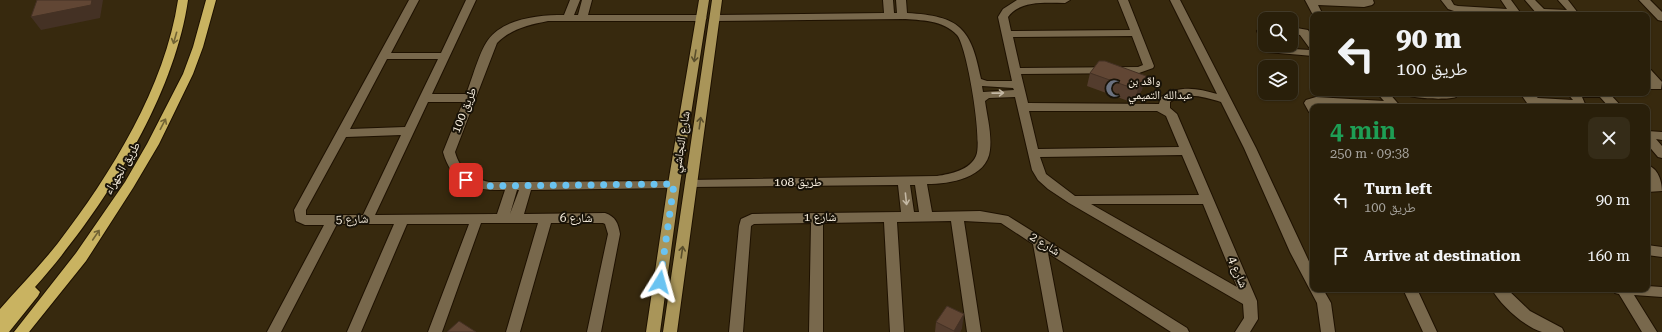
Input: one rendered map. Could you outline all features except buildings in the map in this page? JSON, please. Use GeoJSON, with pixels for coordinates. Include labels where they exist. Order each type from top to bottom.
{"type":"FeatureCollection","features":[{"type":"Feature","properties":{"kind":"highway","name":"طريق الجهراء"},"geometry":{"type":"LineString","coordinates":[[0,319],[70,236],[104,185],[145,114],[171,52],[183,0]]}},
{"type":"Feature","properties":{"kind":"highway","name":"طريق الجهراء"},"geometry":{"type":"LineString","coordinates":[[21,332],[81,257],[129,185],[172,107],[188,74],[198,47],[211,0]]}},
{"type":"Feature","properties":{"kind":"highway"},"geometry":{"type":"LineString","coordinates":[[0,306],[70,236]]}},
{"type":"Feature","properties":{"kind":"highway"},"geometry":{"type":"LineString","coordinates":[[1,332],[70,247],[70,236]]}},
{"type":"Feature","properties":{"kind":"highway"},"geometry":{"type":"LineString","coordinates":[[32,332],[81,257]]}},
{"type":"Feature","properties":{"kind":"main road","name":"شارع النجاشي"},"geometry":{"type":"LineString","coordinates":[[653,332],[674,184],[704,0]]}},
{"type":"Feature","properties":{"kind":"main road","name":"شارع النجاشي"},"geometry":{"type":"LineString","coordinates":[[670,332],[717,0]]}},
{"type":"Feature","properties":{"kind":"main road"},"geometry":{"type":"LineString","coordinates":[[658,296],[662,300],[667,301],[675,296]]}},
{"type":"Feature","properties":{"kind":"street","name":"شارع 5"},"geometry":{"type":"LineString","coordinates":[[414,0],[299,214],[300,218],[305,220],[546,218]]}},
{"type":"Feature","properties":{"kind":"street"},"geometry":{"type":"LineString","coordinates":[[367,219],[471,0]]}},
{"type":"Feature","properties":{"kind":"street"},"geometry":{"type":"LineString","coordinates":[[568,17],[574,0]]}},
{"type":"Feature","properties":{"kind":"street"},"geometry":{"type":"LineString","coordinates":[[582,17],[587,0]]}},
{"type":"Feature","properties":{"kind":"street"},"geometry":{"type":"LineString","coordinates":[[888,0],[889,16]]}},
{"type":"Feature","properties":{"kind":"street"},"geometry":{"type":"LineString","coordinates":[[901,0],[902,16]]}},
{"type":"Feature","properties":{"kind":"street"},"geometry":{"type":"LineString","coordinates":[[1065,0],[1024,0],[1007,11],[1003,18],[1023,107],[1157,107],[1164,109],[1165,100],[1169,96],[1185,92],[1200,92],[1226,100]]}},
{"type":"Feature","properties":{"kind":"street"},"geometry":{"type":"LineString","coordinates":[[1015,71],[1145,69],[1149,66],[1123,0]]}},
{"type":"Feature","properties":{"kind":"street"},"geometry":{"type":"LineString","coordinates":[[1175,0],[1250,148],[1296,252],[1310,278]]}},
{"type":"Feature","properties":{"kind":"street"},"geometry":{"type":"LineString","coordinates":[[1316,12],[1310,1],[1332,1],[1364,4],[1369,3],[1368,0]]}},
{"type":"Feature","properties":{"kind":"street"},"geometry":{"type":"LineString","coordinates":[[1446,0],[1455,9],[1499,12]]}},
{"type":"Feature","properties":{"kind":"street"},"geometry":{"type":"LineString","coordinates":[[1482,0],[1490,11]]}},
{"type":"Feature","properties":{"kind":"street"},"geometry":{"type":"LineString","coordinates":[[1506,0],[1515,12]]}},
{"type":"Feature","properties":{"kind":"street"},"geometry":{"type":"LineString","coordinates":[[1530,0],[1542,12]]}},
{"type":"Feature","properties":{"kind":"street"},"geometry":{"type":"LineString","coordinates":[[1564,0],[1573,12]]}},
{"type":"Feature","properties":{"kind":"street"},"geometry":{"type":"LineString","coordinates":[[1644,0],[1662,18]]}},
{"type":"Feature","properties":{"kind":"street","name":"طريق 108"},"geometry":{"type":"LineString","coordinates":[[691,183],[921,182],[952,178],[973,168],[980,159],[984,150],[978,101],[967,44],[964,36],[956,28],[936,20],[902,16],[715,18]]}},
{"type":"Feature","properties":{"kind":"street","name":"طريق 100"},"geometry":{"type":"LineString","coordinates":[[674,184],[512,186],[476,184],[466,180],[456,172],[449,152],[450,144],[492,42],[500,34],[521,23],[548,18],[568,17],[702,18]]}},
{"type":"Feature","properties":{"kind":"street"},"geometry":{"type":"LineString","coordinates":[[1298,31],[1304,32],[1310,42]]}},
{"type":"Feature","properties":{"kind":"street"},"geometry":{"type":"LineString","coordinates":[[1006,34],[1136,33]]}},
{"type":"Feature","properties":{"kind":"street"},"geometry":{"type":"LineString","coordinates":[[1294,52],[1310,53]]}},
{"type":"Feature","properties":{"kind":"street"},"geometry":{"type":"LineString","coordinates":[[385,56],[445,56]]}},
{"type":"Feature","properties":{"kind":"street"},"geometry":{"type":"LineString","coordinates":[[1650,75],[1659,85],[1657,87],[1650,86]]}},
{"type":"Feature","properties":{"kind":"street"},"geometry":{"type":"LineString","coordinates":[[974,80],[986,84],[1019,89]]}},
{"type":"Feature","properties":{"kind":"street"},"geometry":{"type":"LineString","coordinates":[[978,101],[984,95],[1019,89]]}},
{"type":"Feature","properties":{"kind":"street"},"geometry":{"type":"LineString","coordinates":[[427,94],[470,94]]}},
{"type":"Feature","properties":{"kind":"street"},"geometry":{"type":"LineString","coordinates":[[1385,96],[1392,104]]}},
{"type":"Feature","properties":{"kind":"street"},"geometry":{"type":"LineString","coordinates":[[1528,96],[1531,100],[1538,102],[1579,104]]}},
{"type":"Feature","properties":{"kind":"street"},"geometry":{"type":"LineString","coordinates":[[1605,96],[1613,104]]}},
{"type":"Feature","properties":{"kind":"street"},"geometry":{"type":"LineString","coordinates":[[1310,104],[1313,101],[1354,104]]}},
{"type":"Feature","properties":{"kind":"street","name":"شارع 4"},"geometry":{"type":"LineString","coordinates":[[1023,107],[1033,152],[1038,170],[1042,177],[1073,200],[1250,301]]}},
{"type":"Feature","properties":{"kind":"street","name":"شارع 4"},"geometry":{"type":"LineString","coordinates":[[1164,109],[1174,118],[1250,301]]}},
{"type":"Feature","properties":{"kind":"street"},"geometry":{"type":"LineString","coordinates":[[343,133],[408,131]]}},
{"type":"Feature","properties":{"kind":"street"},"geometry":{"type":"LineString","coordinates":[[1650,136],[1662,136]]}},
{"type":"Feature","properties":{"kind":"street"},"geometry":{"type":"LineString","coordinates":[[1650,140],[1662,154]]}},
{"type":"Feature","properties":{"kind":"street"},"geometry":{"type":"LineString","coordinates":[[1033,152],[1187,151]]}},
{"type":"Feature","properties":{"kind":"street"},"geometry":{"type":"LineString","coordinates":[[1650,188],[1660,187],[1653,172]]}},
{"type":"Feature","properties":{"kind":"street"},"geometry":{"type":"LineString","coordinates":[[904,182],[908,217]]}},
{"type":"Feature","properties":{"kind":"street"},"geometry":{"type":"LineString","coordinates":[[921,182],[926,216]]}},
{"type":"Feature","properties":{"kind":"street"},"geometry":{"type":"LineString","coordinates":[[502,218],[512,186]]}},
{"type":"Feature","properties":{"kind":"street"},"geometry":{"type":"LineString","coordinates":[[516,218],[526,186]]}},
{"type":"Feature","properties":{"kind":"street"},"geometry":{"type":"LineString","coordinates":[[1073,200],[1207,199]]}},
{"type":"Feature","properties":{"kind":"street"},"geometry":{"type":"LineString","coordinates":[[958,216],[974,332]]}},
{"type":"Feature","properties":{"kind":"street","name":"شارع 2"},"geometry":{"type":"LineString","coordinates":[[890,217],[995,216],[1004,219],[1182,332]]}},
{"type":"Feature","properties":{"kind":"street"},"geometry":{"type":"LineString","coordinates":[[816,332],[817,217]]}},
{"type":"Feature","properties":{"kind":"street"},"geometry":{"type":"LineString","coordinates":[[890,217],[898,332]]}},
{"type":"Feature","properties":{"kind":"street","name":"شارع 1"},"geometry":{"type":"LineString","coordinates":[[736,332],[746,222],[756,218],[890,217]]}},
{"type":"Feature","properties":{"kind":"street"},"geometry":{"type":"LineString","coordinates":[[354,332],[403,218]]}},
{"type":"Feature","properties":{"kind":"street"},"geometry":{"type":"LineString","coordinates":[[436,332],[478,218]]}},
{"type":"Feature","properties":{"kind":"street","name":"شارع 6"},"geometry":{"type":"LineString","coordinates":[[513,332],[546,218],[605,218],[611,222],[614,234],[594,332]]}},
{"type":"Feature","properties":{"kind":"street"},"geometry":{"type":"LineString","coordinates":[[274,332],[333,219]]}},
{"type":"Feature","properties":{"kind":"street"},"geometry":{"type":"LineString","coordinates":[[1039,240],[1056,332]]}},
{"type":"Feature","properties":{"kind":"street"},"geometry":{"type":"LineString","coordinates":[[1650,250],[1662,252]]}},
{"type":"Feature","properties":{"kind":"street"},"geometry":{"type":"LineString","coordinates":[[1650,291],[1662,292]]}},
{"type":"Feature","properties":{"kind":"street"},"geometry":{"type":"LineString","coordinates":[[1318,292],[1324,304],[1328,332]]}},
{"type":"Feature","properties":{"kind":"street"},"geometry":{"type":"LineString","coordinates":[[1411,292],[1430,332]]}},
{"type":"Feature","properties":{"kind":"street"},"geometry":{"type":"LineString","coordinates":[[1501,292],[1509,302],[1524,314],[1541,325],[1557,332]]}},
{"type":"Feature","properties":{"kind":"street"},"geometry":{"type":"LineString","coordinates":[[1625,292],[1650,332]]}},
{"type":"Feature","properties":{"kind":"street"},"geometry":{"type":"LineString","coordinates":[[1242,332],[1251,319],[1250,301]]}},
{"type":"Feature","properties":{"kind":"place","name":"واقد بن عبدالله التميمي"},"geometry":{"type":"Point","coordinates":[1115,88]}},
{"type":"Feature","properties":{"kind":"route"},"geometry":{"type":"LineString","coordinates":[[466,180],[476,184],[489,186],[674,184],[660,282]]}}]}
